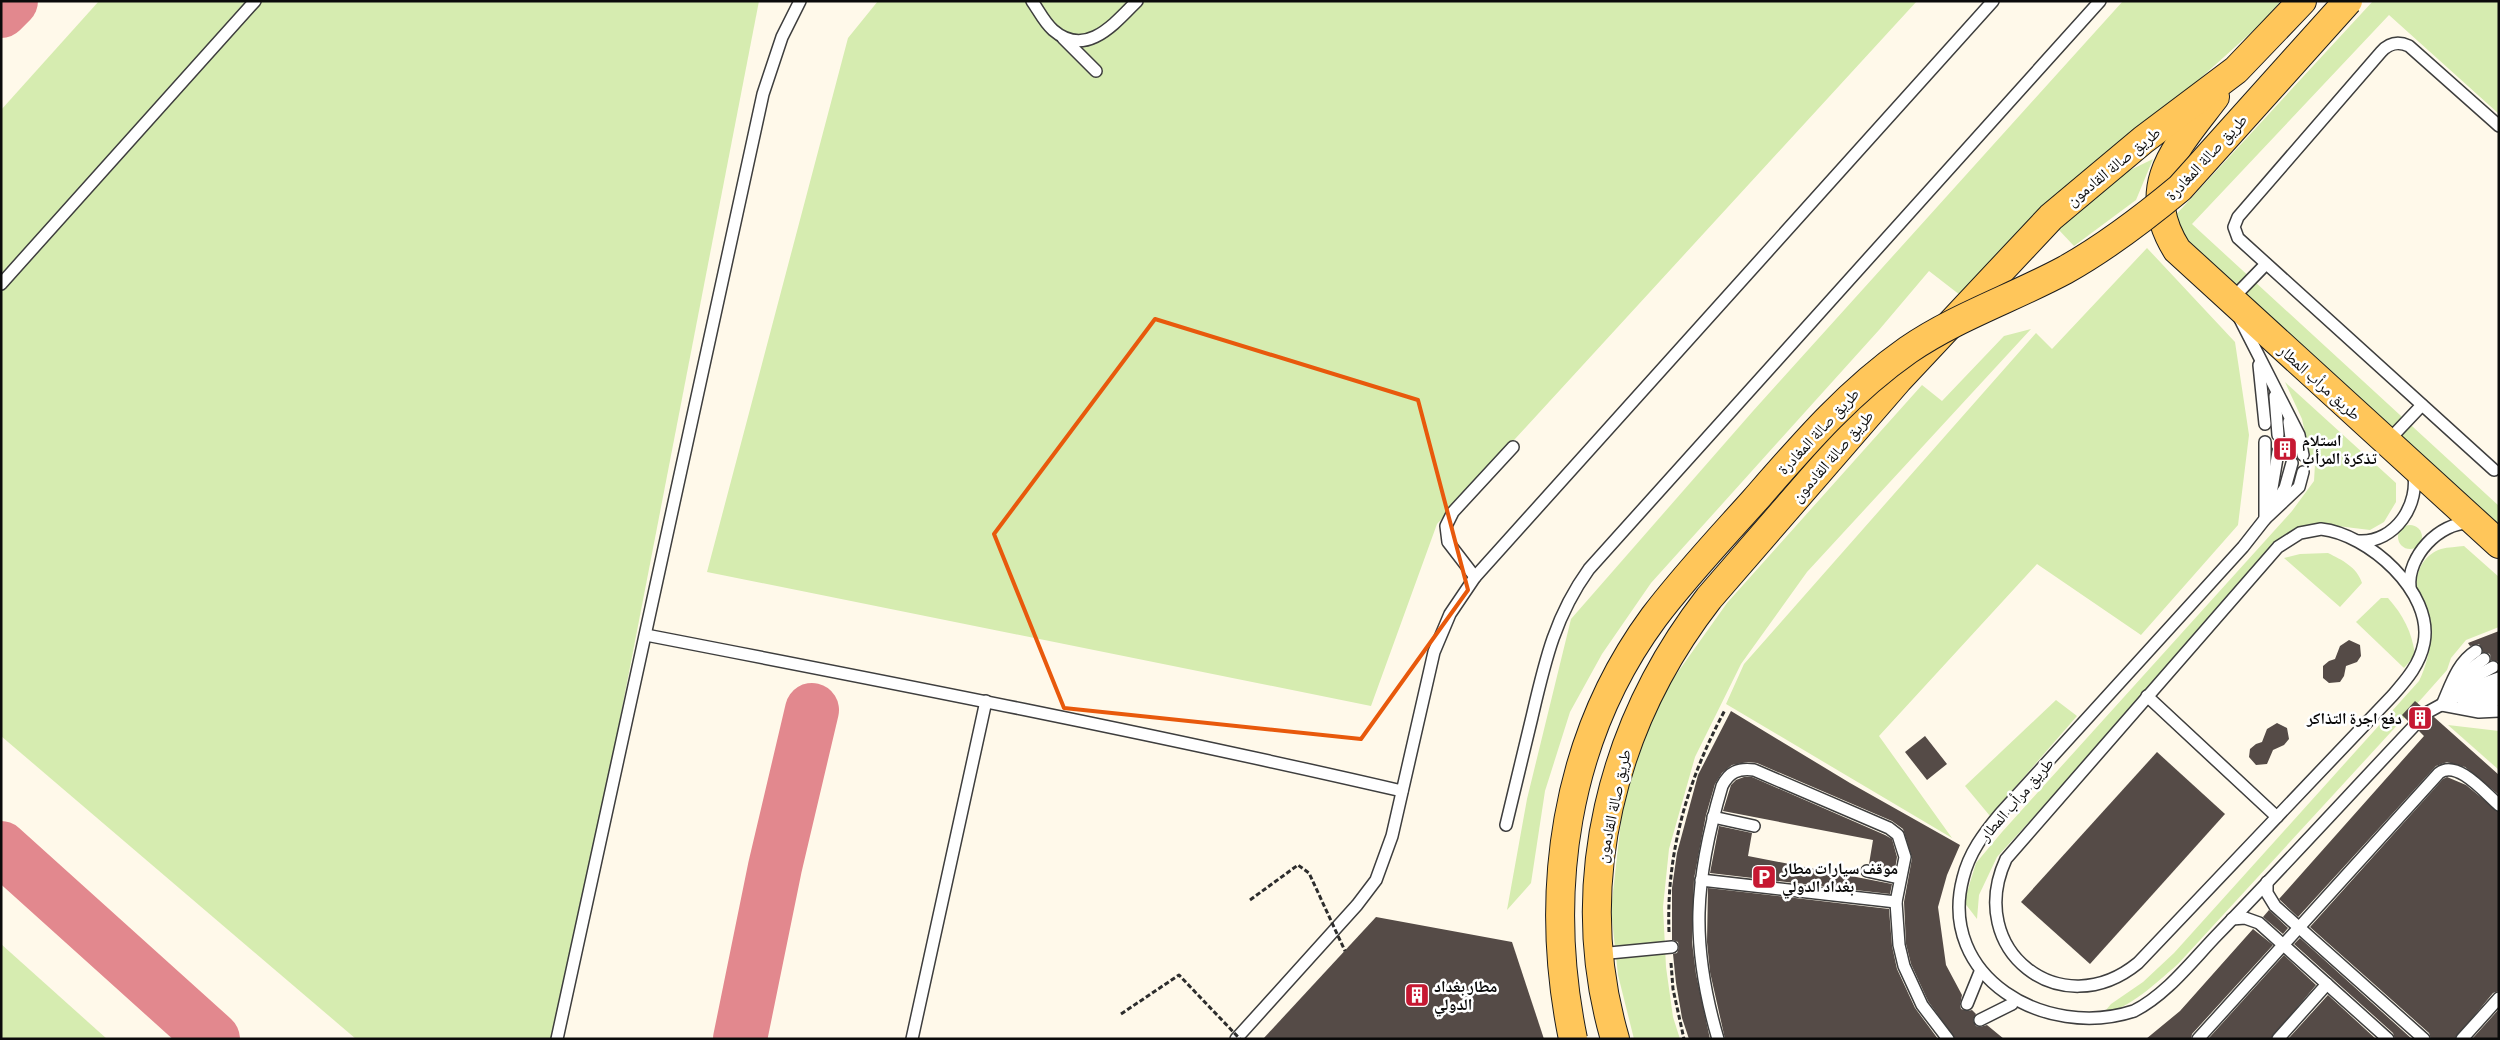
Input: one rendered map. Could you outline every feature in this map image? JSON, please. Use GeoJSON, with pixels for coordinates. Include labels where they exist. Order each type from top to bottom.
{"type":"FeatureCollection","features":[{"type":"Feature","properties":{"kind":"main road","name":"طريق صالة القادمون"},"geometry":{"type":"LineString","coordinates":[[1615,1039],[1604,989],[1599,954],[1598,869],[1614,784],[1626,743],[1642,703],[1685,629],[1709,598],[1898,380],[2051,217],[2143,140],[2236,70],[2302,1]]}},
{"type":"Feature","properties":{"kind":"main road","name":"طريق صالة المغادرة"},"geometry":{"type":"LineString","coordinates":[[1573,1039],[1560,961],[1558,905],[1562,860],[1570,808],[1583,758],[1602,709],[1626,662],[1653,618],[1687,576],[1822,424],[1860,387],[1910,348],[2065,270],[2125,232],[2152,211],[2180,188],[2348,1]]}},
{"type":"Feature","properties":{"kind":"main road","name":"طريق مرأب المطار"},"geometry":{"type":"LineString","coordinates":[[2236,70],[2168,163],[2161,180],[2159,199],[2164,226],[2177,250],[2499,544]]}},
{"type":"Feature","properties":{"kind":"lane"},"geometry":{"type":"LineString","coordinates":[[1,284],[255,1]]}},
{"type":"Feature","properties":{"kind":"lane"},"geometry":{"type":"LineString","coordinates":[[557,1039],[764,94],[782,37],[800,1]]}},
{"type":"Feature","properties":{"kind":"lane"},"geometry":{"type":"LineString","coordinates":[[1032,1],[1052,30],[1062,36],[1096,71]]}},
{"type":"Feature","properties":{"kind":"lane"},"geometry":{"type":"LineString","coordinates":[[1062,36],[1086,40],[1097,37],[1138,1]]}},
{"type":"Feature","properties":{"kind":"lane"},"geometry":{"type":"LineString","coordinates":[[1238,1039],[1368,893],[1376,880],[1388,851],[1434,652],[1450,614],[1475,577],[1993,1]]}},
{"type":"Feature","properties":{"kind":"lane"},"geometry":{"type":"LineString","coordinates":[[1506,825],[1548,651],[1560,616],[1584,576],[2100,1]]}},
{"type":"Feature","properties":{"kind":"lane"},"geometry":{"type":"LineString","coordinates":[[2494,470],[2238,238],[2234,227],[2238,216],[2391,44],[2403,43],[2409,46],[2499,126]]}},
{"type":"Feature","properties":{"kind":"lane"},"geometry":{"type":"LineString","coordinates":[[2231,300],[2266,264]]}},
{"type":"Feature","properties":{"kind":"lane","name":"طريق مرأب المطار"},"geometry":{"type":"LineString","coordinates":[[2231,300],[2259,359],[2299,435],[2303,455]]}},
{"type":"Feature","properties":{"kind":"lane"},"geometry":{"type":"LineString","coordinates":[[2259,359],[2265,424]]}},
{"type":"Feature","properties":{"kind":"lane"},"geometry":{"type":"LineString","coordinates":[[2274,386],[2278,435]]}},
{"type":"Feature","properties":{"kind":"lane"},"geometry":{"type":"LineString","coordinates":[[2387,442],[2422,405]]}},
{"type":"Feature","properties":{"kind":"lane"},"geometry":{"type":"LineString","coordinates":[[2287,412],[2292,446]]}},
{"type":"Feature","properties":{"kind":"lane"},"geometry":{"type":"LineString","coordinates":[[2265,442],[2265,519]]}},
{"type":"Feature","properties":{"kind":"lane"},"geometry":{"type":"LineString","coordinates":[[1475,577],[1448,542],[1446,526],[1453,512],[1513,447]]}},
{"type":"Feature","properties":{"kind":"lane"},"geometry":{"type":"LineString","coordinates":[[2265,519],[2276,471],[2278,452]]}},
{"type":"Feature","properties":{"kind":"lane"},"geometry":{"type":"LineString","coordinates":[[2265,519],[2285,488],[2292,463]]}},
{"type":"Feature","properties":{"kind":"lane"},"geometry":{"type":"LineString","coordinates":[[2359,541],[2377,540],[2385,536],[2404,516],[2413,500],[2411,464]]}},
{"type":"Feature","properties":{"kind":"lane","name":"طريق مرأب المطار"},"geometry":{"type":"LineString","coordinates":[[2302,472],[2299,487],[2265,519],[2243,547],[2000,814],[1977,844],[1962,880],[1960,918],[1967,946],[1980,972],[1992,987],[2012,1004],[2040,1019],[2059,1023],[2079,1025],[2117,1018],[2151,1000],[2232,919],[2414,726]]}},
{"type":"Feature","properties":{"kind":"lane"},"geometry":{"type":"LineString","coordinates":[[2410,587],[2410,571],[2413,563],[2440,532],[2458,524],[2477,524]]}},
{"type":"Feature","properties":{"kind":"lane"},"geometry":{"type":"LineString","coordinates":[[2321,529],[2332,530],[2359,541],[2387,562],[2410,587],[2426,627],[2425,642],[2415,668],[2397,691],[2138,963],[2126,973],[2112,980],[2080,987],[2048,981],[2021,964],[2010,951],[1997,922],[1996,889],[2003,866],[2016,846],[2266,560],[2288,539],[2300,533],[2321,529]]}},
{"type":"Feature","properties":{"kind":"lane"},"geometry":{"type":"LineString","coordinates":[[646,635],[986,701],[1266,760],[1402,791]]}},
{"type":"Feature","properties":{"kind":"lane"},"geometry":{"type":"LineString","coordinates":[[2442,705],[2458,669],[2465,660],[2480,655]]}},
{"type":"Feature","properties":{"kind":"lane"},"geometry":{"type":"LineString","coordinates":[[2442,705],[2471,679],[2493,667]]}},
{"type":"Feature","properties":{"kind":"lane"},"geometry":{"type":"LineString","coordinates":[[2428,712],[2474,687],[2499,678]]}},
{"type":"Feature","properties":{"kind":"lane"},"geometry":{"type":"LineString","coordinates":[[2442,705],[2499,688]]}},
{"type":"Feature","properties":{"kind":"lane"},"geometry":{"type":"LineString","coordinates":[[2147,696],[2277,817]]}},
{"type":"Feature","properties":{"kind":"lane"},"geometry":{"type":"LineString","coordinates":[[2442,705],[2477,705],[2499,700]]}},
{"type":"Feature","properties":{"kind":"lane"},"geometry":{"type":"LineString","coordinates":[[912,1039],[986,701]]}},
{"type":"Feature","properties":{"kind":"lane"},"geometry":{"type":"LineString","coordinates":[[2442,705],[2479,712],[2499,711]]}},
{"type":"Feature","properties":{"kind":"lane"},"geometry":{"type":"LineString","coordinates":[[1718,1039],[1708,1001],[1698,945],[1697,912],[1712,817],[1726,778],[1734,771],[1744,769],[1754,770],[1889,828],[1898,835],[1905,857],[1899,878],[1896,902],[1899,945],[1904,966],[1922,1005],[1943,1037]]}},
{"type":"Feature","properties":{"kind":"lane"},"geometry":{"type":"LineString","coordinates":[[2198,1039],[2282,943],[2442,770],[2457,770],[2499,805]]}},
{"type":"Feature","properties":{"kind":"lane"},"geometry":{"type":"LineString","coordinates":[[1712,817],[1754,826]]}},
{"type":"Feature","properties":{"kind":"lane"},"geometry":{"type":"LineString","coordinates":[[1867,871],[1899,878]]}},
{"type":"Feature","properties":{"kind":"lane"},"geometry":{"type":"LineString","coordinates":[[1701,880],[1896,902]]}},
{"type":"Feature","properties":{"kind":"lane"},"geometry":{"type":"LineString","coordinates":[[2267,882],[2266,893],[2275,906],[2424,1039]]}},
{"type":"Feature","properties":{"kind":"lane"},"geometry":{"type":"LineString","coordinates":[[2232,919],[2245,918],[2260,923],[2388,1039]]}},
{"type":"Feature","properties":{"kind":"lane"},"geometry":{"type":"LineString","coordinates":[[1599,954],[1671,947]]}},
{"type":"Feature","properties":{"kind":"lane"},"geometry":{"type":"LineString","coordinates":[[1968,1004],[1980,972]]}},
{"type":"Feature","properties":{"kind":"lane"},"geometry":{"type":"LineString","coordinates":[[2278,1039],[2327,984]]}},
{"type":"Feature","properties":{"kind":"lane"},"geometry":{"type":"LineString","coordinates":[[2462,1039],[2499,998]]}},
{"type":"Feature","properties":{"kind":"lane"},"geometry":{"type":"LineString","coordinates":[[1980,1020],[2012,1004]]}},
{"type":"Feature","properties":{"kind":"path"},"geometry":{"type":"LineString","coordinates":[[1684,1039],[1673,989],[1669,894],[1673,853],[1697,767],[1725,710]]}},
{"type":"Feature","properties":{"kind":"path"},"geometry":{"type":"LineString","coordinates":[[1250,900],[1298,864],[1309,873],[1345,951]]}},
{"type":"Feature","properties":{"kind":"path"},"geometry":{"type":"LineString","coordinates":[[1121,1014],[1179,975],[1238,1039]]}},
{"type":"Feature","properties":{"kind":"highlighted area"},"geometry":{"type":"Polygon","coordinates":[[[1155,319],[1418,400],[1468,590],[1361,739],[1064,708],[994,534],[1155,319]]]}},
{"type":"Feature","properties":{"kind":"green space"},"geometry":{"type":"Polygon","coordinates":[[[99,1],[759,1],[558,1039],[356,1039],[1,736],[1,110],[99,1]]]}},
{"type":"Feature","properties":{"kind":"green space"},"geometry":{"type":"Polygon","coordinates":[[[878,1],[1917,1],[1437,524],[1371,706],[707,572],[848,38],[878,1]]]}},
{"type":"Feature","properties":{"kind":"green space"},"geometry":{"type":"Polygon","coordinates":[[[2123,1],[2281,1],[2265,20],[1960,295],[1929,271],[1879,330],[1651,583],[1602,654],[1570,712],[1545,791],[1531,883],[1507,910],[1527,799],[1571,619],[1753,411],[2123,1]]]}},
{"type":"Feature","properties":{"kind":"green space"},"geometry":{"type":"Polygon","coordinates":[[[2373,1],[2499,1],[2499,114],[2389,15],[2192,224],[2499,506],[2499,537],[2168,237],[2171,220],[2373,1]]]}},
{"type":"Feature","properties":{"kind":"green space"},"geometry":{"type":"Polygon","coordinates":[[[2153,159],[2136,200],[2074,246],[2058,229],[2120,175],[2153,159]]]}},
{"type":"Feature","properties":{"kind":"green space"},"geometry":{"type":"Polygon","coordinates":[[[2147,248],[2235,342],[2249,435],[2238,525],[2141,635],[2037,564],[1879,736],[1952,838],[1726,704],[1744,664],[2036,333],[2052,349],[2147,248]]]}},
{"type":"Feature","properties":{"kind":"green space"},"geometry":{"type":"Polygon","coordinates":[[[2031,329],[1807,572],[1741,664],[1695,757],[1669,849],[1663,907],[1666,967],[1673,1017],[1680,1039],[1634,1039],[1618,975],[1611,910],[1623,803],[1653,707],[1727,603],[1922,385],[1942,401],[2004,336],[2031,329]]]}},
{"type":"Feature","properties":{"kind":"green space"},"geometry":{"type":"Polygon","coordinates":[[[2285,382],[2396,483],[2396,502],[2384,522],[2370,530],[2321,524],[2284,542],[1997,857],[1979,895],[1977,919],[1964,902],[1976,863],[2292,511],[2314,481],[2315,464],[2311,461],[2302,419],[2285,382]]]}},
{"type":"Feature","properties":{"kind":"green space"},"geometry":{"type":"Polygon","coordinates":[[[2410,525],[2419,528],[2422,537],[2419,546],[2410,549],[2401,546],[2398,537],[2401,528],[2410,525]]]}},
{"type":"Feature","properties":{"kind":"green space"},"geometry":{"type":"Polygon","coordinates":[[[2464,546],[2499,577],[2499,627],[2466,640],[2451,658],[2447,670],[2424,696],[2178,964],[2133,1001],[2101,1016],[2111,1004],[2143,982],[2174,953],[2419,681],[2427,659],[2430,636],[2429,625],[2416,589],[2420,568],[2424,561],[2434,552],[2444,548],[2464,546]]]}},
{"type":"Feature","properties":{"kind":"green space"},"geometry":{"type":"Polygon","coordinates":[[[2328,553],[2353,568],[2362,583],[2340,607],[2284,558],[2300,554],[2328,553]]]}},
{"type":"Feature","properties":{"kind":"green space"},"geometry":{"type":"Polygon","coordinates":[[[2381,598],[2388,598],[2393,604],[2406,624],[2412,639],[2415,655],[2404,668],[2356,622],[2381,598]]]}},
{"type":"Feature","properties":{"kind":"green space"},"geometry":{"type":"Polygon","coordinates":[[[2056,700],[2077,716],[1990,816],[1965,786],[2056,700]]]}},
{"type":"Feature","properties":{"kind":"green space"},"geometry":{"type":"Polygon","coordinates":[[[2448,725],[2499,731],[2499,770],[2448,725]]]}},
{"type":"Feature","properties":{"kind":"green space"},"geometry":{"type":"Polygon","coordinates":[[[1,944],[107,1039],[1,1039],[1,944]]]}},
{"type":"Feature","properties":{"kind":"building"},"geometry":{"type":"Polygon","coordinates":[[[2499,631],[2499,662],[2491,660],[2490,654],[2483,652],[2479,644],[2470,646],[2468,643],[2499,631]]]}},
{"type":"Feature","properties":{"kind":"building"},"geometry":{"type":"Polygon","coordinates":[[[2349,640],[2360,645],[2361,656],[2357,662],[2346,666],[2344,676],[2340,682],[2329,683],[2323,678],[2323,666],[2335,659],[2340,646],[2349,640]]]}},
{"type":"Feature","properties":{"kind":"building"},"geometry":{"type":"Polygon","coordinates":[[[2415,701],[2422,707],[2421,712],[2424,718],[2434,717],[2499,775],[2499,795],[2465,767],[2447,762],[2436,766],[2298,917],[2279,899],[2424,736],[2419,731],[2421,724],[2419,720],[2412,719],[2408,721],[2402,715],[2415,701]]]}},
{"type":"Feature","properties":{"kind":"building"},"geometry":{"type":"Polygon","coordinates":[[[1731,711],[1850,783],[1960,845],[1947,875],[1938,907],[1946,965],[1962,995],[1961,1009],[1972,1010],[1976,1014],[1973,1020],[1976,1026],[1987,1025],[2004,1039],[1955,1039],[1928,1001],[1911,964],[1906,944],[1904,902],[1912,858],[1903,829],[1892,821],[1757,763],[1748,762],[1732,765],[1722,773],[1715,784],[1706,815],[1694,879],[1692,942],[1696,974],[1710,1039],[1689,1039],[1682,1018],[1676,983],[1673,954],[1677,953],[1679,947],[1678,942],[1672,940],[1672,888],[1677,853],[1698,775],[1731,711]]]}},
{"type":"Feature","properties":{"kind":"building"},"geometry":{"type":"Polygon","coordinates":[[[2277,723],[2287,728],[2289,739],[2284,745],[2273,750],[2267,764],[2256,765],[2249,757],[2250,749],[2262,742],[2267,729],[2277,723]]]}},
{"type":"Feature","properties":{"kind":"building"},"geometry":{"type":"Polygon","coordinates":[[[1925,736],[1947,764],[1927,780],[1905,752],[1925,736]]]}},
{"type":"Feature","properties":{"kind":"building"},"geometry":{"type":"Polygon","coordinates":[[[2157,752],[2225,814],[2090,964],[2021,902],[2157,752]]]}},
{"type":"Feature","properties":{"kind":"building"},"geometry":{"type":"Polygon","coordinates":[[[1752,777],[1892,839],[1897,857],[1895,869],[1869,864],[1873,840],[1723,811],[1731,785],[1736,780],[1752,777]]]}},
{"type":"Feature","properties":{"kind":"building"},"geometry":{"type":"Polygon","coordinates":[[[2447,777],[2466,785],[2499,812],[2499,991],[2493,993],[2455,1039],[2431,1039],[2429,1033],[2310,927],[2443,779],[2447,777]]]}},
{"type":"Feature","properties":{"kind":"building"},"geometry":{"type":"Polygon","coordinates":[[[1719,826],[1752,833],[1748,856],[1892,884],[1890,894],[1710,873],[1719,826]]]}},
{"type":"Feature","properties":{"kind":"building"},"geometry":{"type":"Polygon","coordinates":[[[1708,888],[1889,909],[1892,946],[1897,969],[1915,1008],[1938,1039],[1725,1039],[1710,972],[1707,942],[1708,888]]]}},
{"type":"Feature","properties":{"kind":"building"},"geometry":{"type":"Polygon","coordinates":[[[2269,910],[2288,928],[2283,934],[2263,917],[2269,910]]]}},
{"type":"Feature","properties":{"kind":"building","name":"مطار بغداد الدولي"},"geometry":{"type":"Polygon","coordinates":[[[1376,917],[1512,942],[1544,1039],[1263,1039],[1376,917]]]}},
{"type":"Feature","properties":{"kind":"building"},"geometry":{"type":"Polygon","coordinates":[[[2253,929],[2273,945],[2192,1034],[2191,1039],[2146,1039],[2180,1011],[2253,929]]]}},
{"type":"Feature","properties":{"kind":"building"},"geometry":{"type":"Polygon","coordinates":[[[2300,938],[2412,1039],[2395,1039],[2393,1033],[2294,944],[2300,938]]]}},
{"type":"Feature","properties":{"kind":"building"},"geometry":{"type":"Polygon","coordinates":[[[2284,955],[2316,985],[2271,1039],[2208,1039],[2284,955]]]}},
{"type":"Feature","properties":{"kind":"building"},"geometry":{"type":"Polygon","coordinates":[[[2328,995],[2376,1039],[2288,1039],[2328,995]]]}},
{"type":"Feature","properties":{"kind":"building"},"geometry":{"type":"Polygon","coordinates":[[[2499,1009],[2499,1039],[2472,1039],[2499,1009]]]}},
{"type":"Feature","properties":{"kind":"taxiway"},"geometry":{"type":"LineString","coordinates":[[1,11],[11,1]]}},
{"type":"Feature","properties":{"kind":"taxiway"},"geometry":{"type":"LineString","coordinates":[[740,1039],[775,867],[812,710]]}},
{"type":"Feature","properties":{"kind":"taxiway"},"geometry":{"type":"LineString","coordinates":[[1,848],[213,1039]]}},
{"type":"Feature","properties":{"kind":"place","name":"استلام تذكرة المرأب"},"geometry":{"type":"Point","coordinates":[2285,449]}},
{"type":"Feature","properties":{"kind":"place","name":"دفع اجرة التذاكر"},"geometry":{"type":"Point","coordinates":[2420,718]}},
{"type":"Feature","properties":{"kind":"place","name":"موقف سيارات مطار بغداد الدولي"},"geometry":{"type":"Point","coordinates":[1764,877]}},
{"type":"Feature","properties":{"kind":"place","name":"مطار بغداد الدولي"},"geometry":{"type":"Point","coordinates":[1417,995]}}]}
